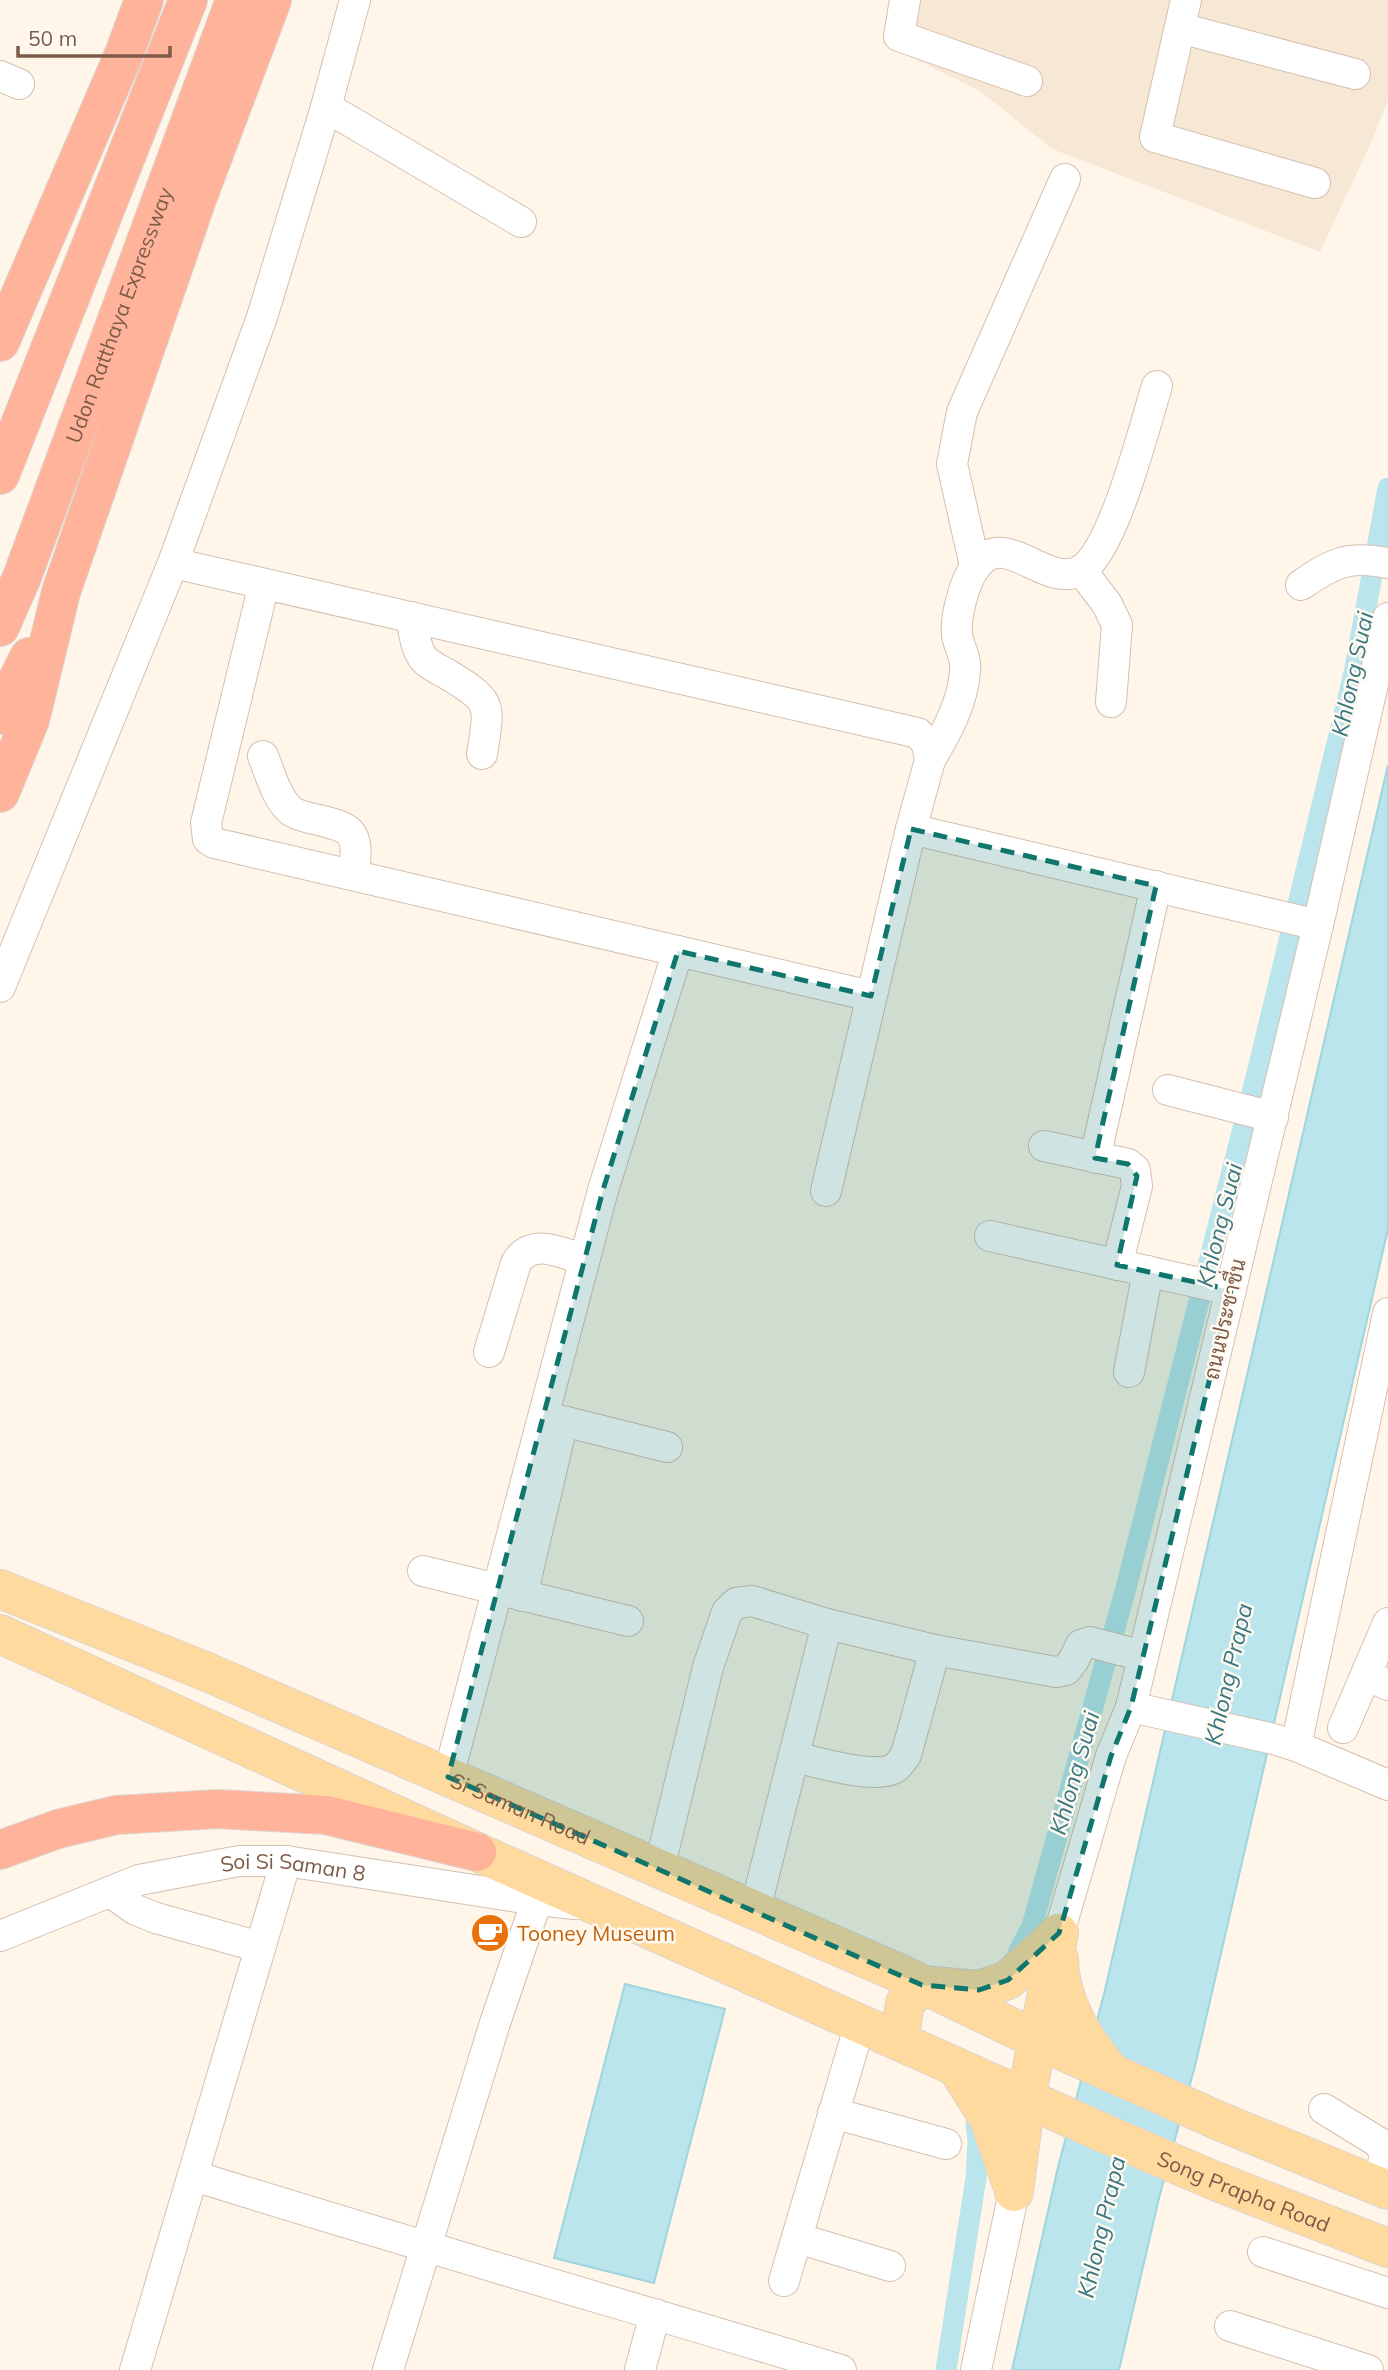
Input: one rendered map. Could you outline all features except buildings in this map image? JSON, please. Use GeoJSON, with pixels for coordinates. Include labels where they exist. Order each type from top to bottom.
{"type":"FeatureCollection","features":[{"type":"Feature","properties":{"kind":"highway"},"geometry":{"type":"LineString","coordinates":[[0,342],[124,54],[144,0]]}},
{"type":"Feature","properties":{"kind":"highway"},"geometry":{"type":"LineString","coordinates":[[0,475],[188,0]]}},
{"type":"Feature","properties":{"kind":"highway","name":"Udon Ratthaya Expressway"},"geometry":{"type":"LineString","coordinates":[[0,627],[22,577],[235,0]]}},
{"type":"Feature","properties":{"kind":"highway"},"geometry":{"type":"LineString","coordinates":[[0,793],[30,720],[61,592],[197,199],[272,0]]}},
{"type":"Feature","properties":{"kind":"highway"},"geometry":{"type":"LineString","coordinates":[[0,715],[61,592]]}},
{"type":"Feature","properties":{"kind":"highway"},"geometry":{"type":"LineString","coordinates":[[0,1850],[58,1829],[116,1815],[218,1809],[326,1815],[477,1852]]}},
{"type":"Feature","properties":{"kind":"main road","name":"Si Saman Road"},"geometry":{"type":"LineString","coordinates":[[0,1589],[207,1672],[755,1910],[1038,2040]]}},
{"type":"Feature","properties":{"kind":"main road"},"geometry":{"type":"LineString","coordinates":[[0,1634],[1026,2098],[1064,2127],[1032,2154],[1014,2193]]}},
{"type":"Feature","properties":{"kind":"main road"},"geometry":{"type":"LineString","coordinates":[[899,2041],[905,2003],[922,1985],[979,1990],[1007,1980],[1059,1933]]}},
{"type":"Feature","properties":{"kind":"main road"},"geometry":{"type":"LineString","coordinates":[[1014,2193],[1026,2098],[1059,1933]]}},
{"type":"Feature","properties":{"kind":"main road"},"geometry":{"type":"LineString","coordinates":[[1059,1933],[1060,1974],[1068,2006],[1094,2059]]}},
{"type":"Feature","properties":{"kind":"main road"},"geometry":{"type":"LineString","coordinates":[[1038,2040],[1094,2059],[1204,2115],[1384,2188]]}},
{"type":"Feature","properties":{"kind":"main road"},"geometry":{"type":"LineString","coordinates":[[957,2068],[989,2119],[1014,2193]]}},
{"type":"Feature","properties":{"kind":"main road"},"geometry":{"type":"LineString","coordinates":[[1185,2168],[1201,2136],[1204,2115]]}},
{"type":"Feature","properties":{"kind":"main road","name":"Song Prapha Road"},"geometry":{"type":"LineString","coordinates":[[1064,2127],[1108,2135],[1388,2248]]}},
{"type":"Feature","properties":{"kind":"street"},"geometry":{"type":"LineString","coordinates":[[0,986],[173,563],[262,317],[326,107],[355,0]]}},
{"type":"Feature","properties":{"kind":"street"},"geometry":{"type":"LineString","coordinates":[[905,0],[899,36],[1027,81]]}},
{"type":"Feature","properties":{"kind":"street"},"geometry":{"type":"LineString","coordinates":[[1315,183],[1154,137],[1183,14],[1355,74]]}},
{"type":"Feature","properties":{"kind":"street"},"geometry":{"type":"LineString","coordinates":[[326,107],[520,222]]}},
{"type":"Feature","properties":{"kind":"street"},"geometry":{"type":"LineString","coordinates":[[975,566],[952,464],[962,412],[1065,179]]}},
{"type":"Feature","properties":{"kind":"street"},"geometry":{"type":"LineString","coordinates":[[826,1191],[911,829],[930,760],[949,727],[962,690],[966,668],[957,634],[965,584],[975,566],[985,556],[998,552],[1052,572],[1066,575],[1081,570],[1101,547],[1118,509],[1157,386]]}},
{"type":"Feature","properties":{"kind":"street"},"geometry":{"type":"LineString","coordinates":[[1301,585],[1335,564],[1347,561],[1380,562]]}},
{"type":"Feature","properties":{"kind":"street"},"geometry":{"type":"LineString","coordinates":[[173,563],[918,733],[927,744],[930,760]]}},
{"type":"Feature","properties":{"kind":"street"},"geometry":{"type":"LineString","coordinates":[[1081,570],[1107,604],[1117,625],[1111,702]]}},
{"type":"Feature","properties":{"kind":"street"},"geometry":{"type":"LineString","coordinates":[[264,584],[206,823],[208,839],[214,843],[871,996]]}},
{"type":"Feature","properties":{"kind":"street"},"geometry":{"type":"LineString","coordinates":[[411,617],[418,649],[424,659],[476,692],[486,708],[488,718],[482,754]]}},
{"type":"Feature","properties":{"kind":"street","name":"ถนนประชาชื่น"},"geometry":{"type":"LineString","coordinates":[[1059,1933],[1111,1756],[1131,1707],[1123,1650],[1303,920],[1388,618]]}},
{"type":"Feature","properties":{"kind":"street"},"geometry":{"type":"LineString","coordinates":[[263,756],[283,801],[291,811],[335,824],[351,832],[356,841],[354,875]]}},
{"type":"Feature","properties":{"kind":"street"},"geometry":{"type":"LineString","coordinates":[[911,829],[1303,920]]}},
{"type":"Feature","properties":{"kind":"street"},"geometry":{"type":"LineString","coordinates":[[1095,1158],[1156,886]]}},
{"type":"Feature","properties":{"kind":"street"},"geometry":{"type":"LineString","coordinates":[[509,1593],[584,1259],[678,951]]}},
{"type":"Feature","properties":{"kind":"street"},"geometry":{"type":"LineString","coordinates":[[1168,1090],[1257,1113]]}},
{"type":"Feature","properties":{"kind":"street"},"geometry":{"type":"LineString","coordinates":[[1044,1146],[1128,1164],[1135,1170],[1137,1186],[1117,1265]]}},
{"type":"Feature","properties":{"kind":"street"},"geometry":{"type":"LineString","coordinates":[[990,1236],[1214,1287]]}},
{"type":"Feature","properties":{"kind":"street"},"geometry":{"type":"LineString","coordinates":[[489,1352],[516,1264],[522,1254],[540,1248],[584,1259]]}},
{"type":"Feature","properties":{"kind":"street"},"geometry":{"type":"LineString","coordinates":[[1129,1372],[1148,1271]]}},
{"type":"Feature","properties":{"kind":"street"},"geometry":{"type":"LineString","coordinates":[[1285,1742],[1381,1374],[1388,1313]]}},
{"type":"Feature","properties":{"kind":"street"},"geometry":{"type":"LineString","coordinates":[[448,1777],[563,1422],[667,1447]]}},
{"type":"Feature","properties":{"kind":"street"},"geometry":{"type":"LineString","coordinates":[[423,1571],[628,1621]]}},
{"type":"Feature","properties":{"kind":"street"},"geometry":{"type":"LineString","coordinates":[[659,1869],[708,1667],[727,1612],[736,1603],[752,1601],[827,1624],[935,1650],[1056,1672],[1066,1670],[1081,1645],[1090,1642],[1123,1650]]}},
{"type":"Feature","properties":{"kind":"street"},"geometry":{"type":"LineString","coordinates":[[1343,1728],[1377,1680],[1388,1623]]}},
{"type":"Feature","properties":{"kind":"street"},"geometry":{"type":"LineString","coordinates":[[755,1910],[827,1624]]}},
{"type":"Feature","properties":{"kind":"street"},"geometry":{"type":"LineString","coordinates":[[795,1757],[843,1769],[879,1772],[895,1768],[906,1755],[935,1650]]}},
{"type":"Feature","properties":{"kind":"street"},"geometry":{"type":"LineString","coordinates":[[1131,1707],[1285,1742],[1388,1785]]}},
{"type":"Feature","properties":{"kind":"street","name":"Soi Si Saman 8"},"geometry":{"type":"LineString","coordinates":[[0,1936],[139,1880],[239,1861],[286,1861],[537,1900],[597,1906]]}},
{"type":"Feature","properties":{"kind":"street"},"geometry":{"type":"LineString","coordinates":[[135,2370],[286,1861]]}},
{"type":"Feature","properties":{"kind":"street"},"geometry":{"type":"LineString","coordinates":[[110,1892],[136,1910],[156,1918],[260,1947]]}},
{"type":"Feature","properties":{"kind":"street"},"geometry":{"type":"LineString","coordinates":[[388,2370],[495,2023],[537,1900]]}},
{"type":"Feature","properties":{"kind":"street"},"geometry":{"type":"LineString","coordinates":[[784,2281],[860,2024]]}},
{"type":"Feature","properties":{"kind":"street"},"geometry":{"type":"LineString","coordinates":[[1324,2109],[1378,2142],[1385,2153],[1384,2188]]}},
{"type":"Feature","properties":{"kind":"street"},"geometry":{"type":"LineString","coordinates":[[833,2113],[946,2144]]}},
{"type":"Feature","properties":{"kind":"street"},"geometry":{"type":"LineString","coordinates":[[194,2176],[426,2248],[841,2370]]}},
{"type":"Feature","properties":{"kind":"street"},"geometry":{"type":"LineString","coordinates":[[976,2370],[1014,2193]]}},
{"type":"Feature","properties":{"kind":"street"},"geometry":{"type":"LineString","coordinates":[[1314,2268],[1328,2225]]}},
{"type":"Feature","properties":{"kind":"street"},"geometry":{"type":"LineString","coordinates":[[797,2238],[890,2266]]}},
{"type":"Feature","properties":{"kind":"street"},"geometry":{"type":"LineString","coordinates":[[1263,2252],[1388,2293]]}},
{"type":"Feature","properties":{"kind":"street"},"geometry":{"type":"LineString","coordinates":[[640,2370],[655,2314]]}},
{"type":"Feature","properties":{"kind":"street"},"geometry":{"type":"LineString","coordinates":[[1230,2326],[1368,2370]]}},
{"type":"Feature","properties":{"kind":"highlighted area"},"geometry":{"type":"Polygon","coordinates":[[[911,829],[1156,886],[1095,1158],[1128,1164],[1137,1176],[1117,1265],[1231,1290],[1131,1707],[1111,1756],[1059,1933],[1008,1980],[979,1990],[922,1985],[448,1777],[603,1190],[678,951],[871,996],[911,829]]]}},
{"type":"Feature","properties":{"kind":"shaded area"},"geometry":{"type":"Polygon","coordinates":[[[890,0],[1388,0],[1388,100],[1320,252],[1052,149],[980,91],[882,43],[890,0]]]}},
{"type":"Feature","properties":{"kind":"water","name":"Khlong Prapa"},"geometry":{"type":"Polygon","coordinates":[[[1388,765],[1388,1229],[1195,2066],[1159,2198],[1119,2370],[1012,2370],[1058,2167],[1104,1994],[1388,765]]]}},
{"type":"Feature","properties":{"kind":"water"},"geometry":{"type":"Polygon","coordinates":[[[625,1984],[725,2009],[654,2283],[554,2258],[625,1984]]]}},
{"type":"Feature","properties":{"kind":"waterway","name":"Khlong Suai"},"geometry":{"type":"LineString","coordinates":[[1018,1953],[1032,1926],[1126,1588],[1257,1073],[1354,673],[1388,488]]}},
{"type":"Feature","properties":{"kind":"waterway","name":"Khlong Suai"},"geometry":{"type":"LineString","coordinates":[[946,2370],[976,2178],[976,2124]]}},
{"type":"Feature","properties":{"kind":"place","name":"Tooney Museum"},"geometry":{"type":"Point","coordinates":[490,1933]}}]}
